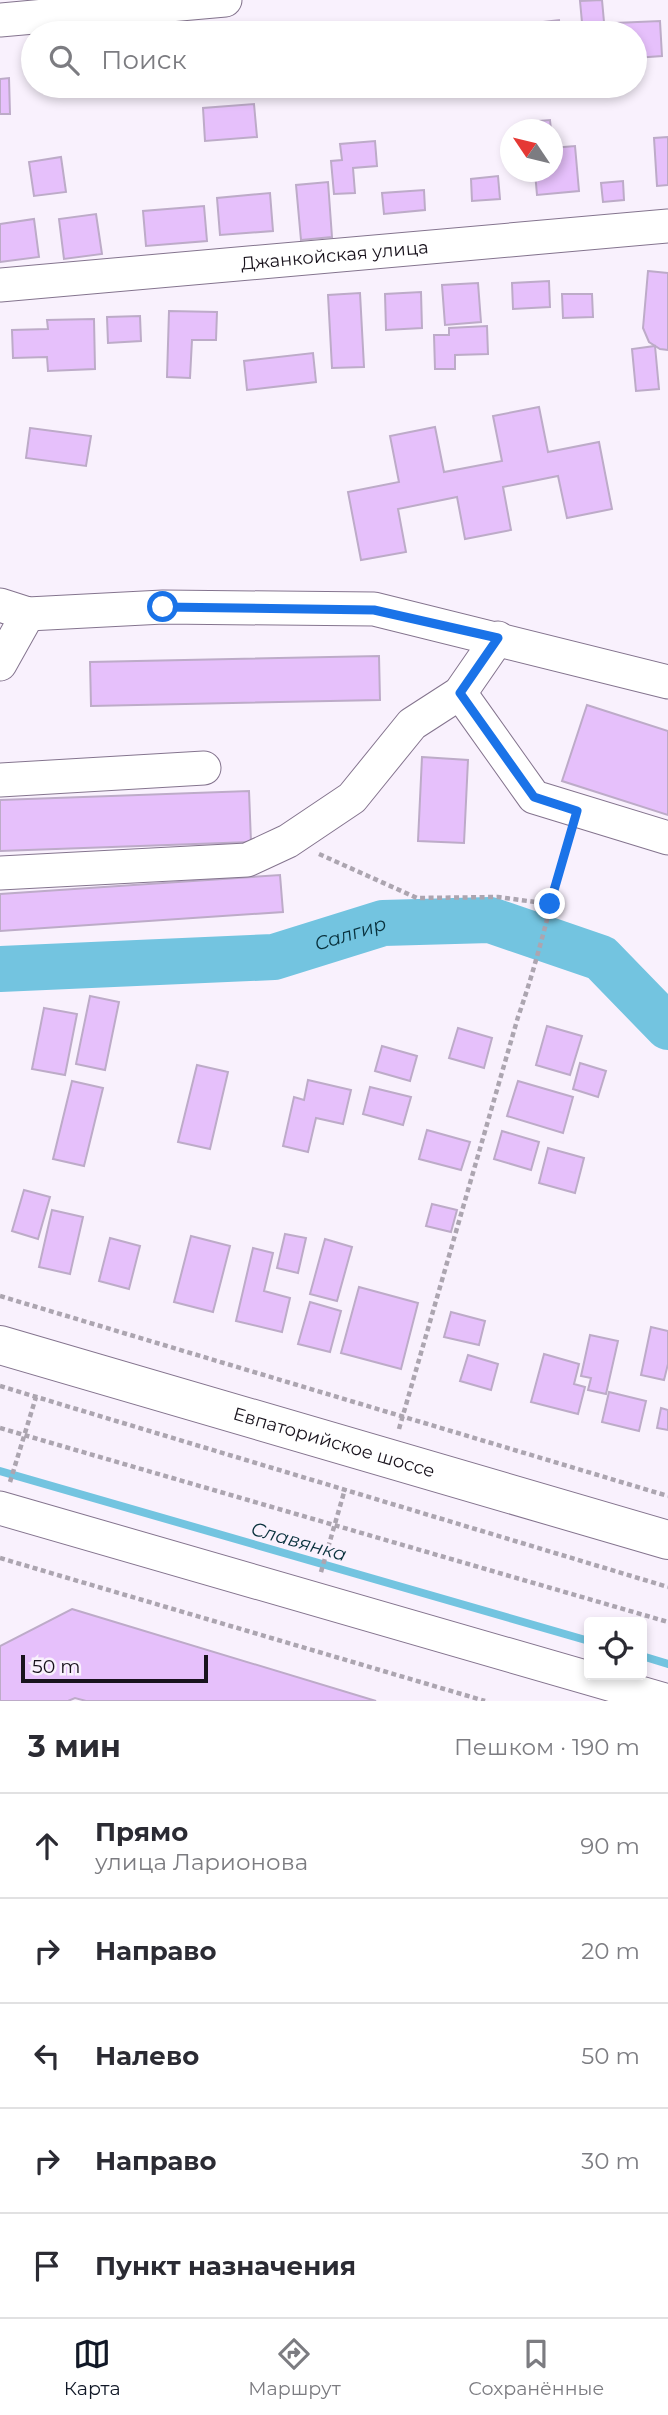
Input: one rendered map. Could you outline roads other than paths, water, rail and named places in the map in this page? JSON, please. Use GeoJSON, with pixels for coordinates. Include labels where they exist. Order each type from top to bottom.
{"type":"FeatureCollection","features":[{"type":"Feature","properties":{"kind":"main road","name":"Евпаторийское шоссе"},"geometry":{"type":"LineString","coordinates":[[0,1345],[668,1540]]}},
{"type":"Feature","properties":{"kind":"street"},"geometry":{"type":"LineString","coordinates":[[0,20],[225,0]]}},
{"type":"Feature","properties":{"kind":"street","name":"Джанкойская улица"},"geometry":{"type":"LineString","coordinates":[[0,285],[668,226]]}},
{"type":"Feature","properties":{"kind":"street"},"geometry":{"type":"LineString","coordinates":[[0,664],[14,609],[163,607],[374,610],[498,638],[668,682]]}},
{"type":"Feature","properties":{"kind":"street"},"geometry":{"type":"LineString","coordinates":[[0,873],[247,860],[288,841],[352,798],[412,724],[460,693],[498,638]]}},
{"type":"Feature","properties":{"kind":"street"},"geometry":{"type":"LineString","coordinates":[[460,693],[534,797],[668,838]]}},
{"type":"Feature","properties":{"kind":"street"},"geometry":{"type":"LineString","coordinates":[[0,780],[204,768]]}},
{"type":"Feature","properties":{"kind":"street"},"geometry":{"type":"LineString","coordinates":[[3,1501],[313,1599],[668,1701]]}},
{"type":"Feature","properties":{"kind":"waterway","name":"Салгир"},"geometry":{"type":"LineString","coordinates":[[0,969],[274,957],[383,923],[490,920],[601,958],[668,1027]]}},
{"type":"Feature","properties":{"kind":"waterway","name":"Славянка"},"geometry":{"type":"LineString","coordinates":[[0,1471],[584,1640]]}},
{"type":"Feature","properties":{"kind":"waterway","name":"Славянка"},"geometry":{"type":"LineString","coordinates":[[647,1658],[668,1664]]}}]}
